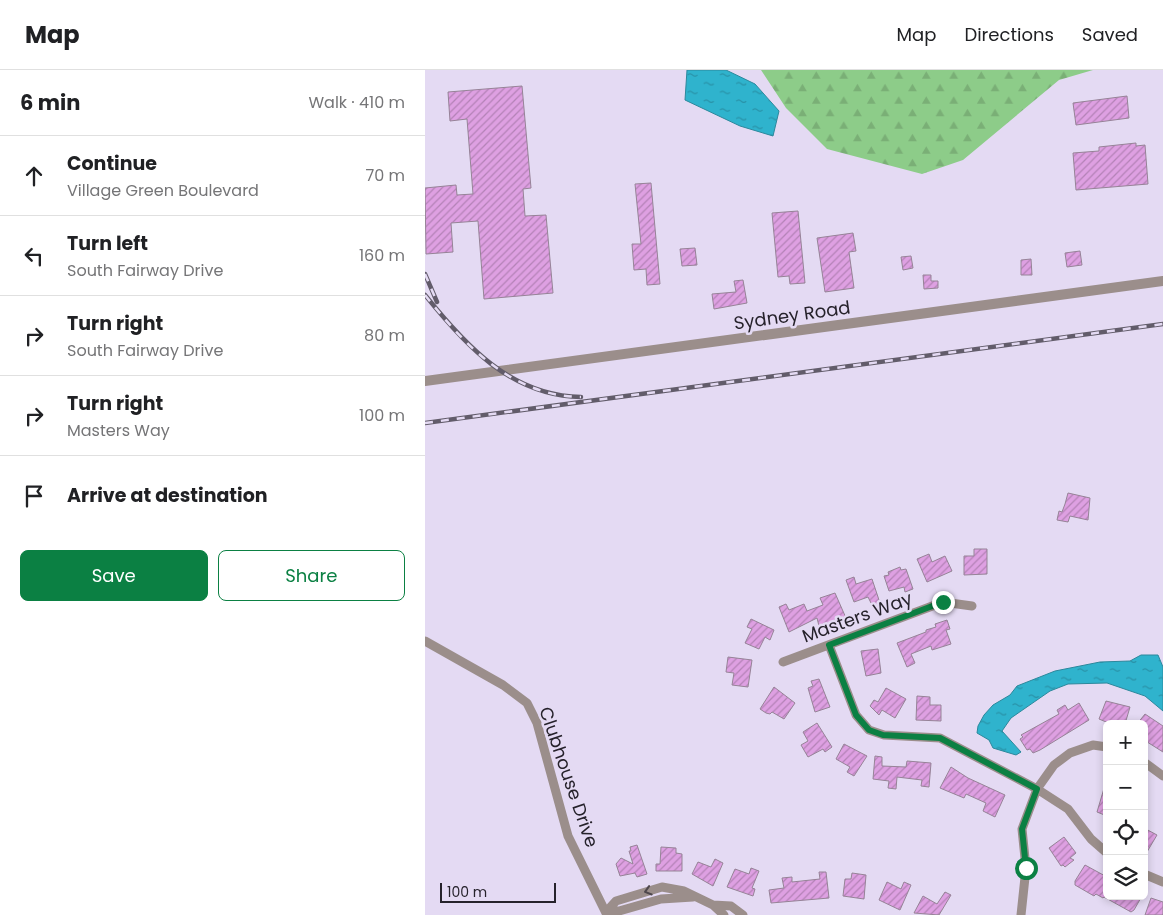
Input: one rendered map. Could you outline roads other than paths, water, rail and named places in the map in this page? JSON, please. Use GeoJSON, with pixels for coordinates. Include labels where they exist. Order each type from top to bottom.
{"type":"FeatureCollection","features":[{"type":"Feature","properties":{"kind":"street","name":"Sydney Road"},"geometry":{"type":"LineString","coordinates":[[425,381],[1163,281]]}},
{"type":"Feature","properties":{"kind":"street","name":"Masters Way"},"geometry":{"type":"LineString","coordinates":[[783,662],[943,602],[972,606]]}},
{"type":"Feature","properties":{"kind":"street","name":"Clubhouse Drive"},"geometry":{"type":"LineString","coordinates":[[425,641],[503,684],[527,702],[537,723],[568,836],[607,913]]}},
{"type":"Feature","properties":{"kind":"street"},"geometry":{"type":"LineString","coordinates":[[829,645],[856,715],[869,730],[883,735],[940,738],[1037,789],[1068,809],[1091,839],[1103,850]]}},
{"type":"Feature","properties":{"kind":"street"},"geometry":{"type":"LineString","coordinates":[[1021,915],[1026,868],[1022,829],[1037,789],[1054,765],[1070,753],[1093,745],[1103,746]]}},
{"type":"Feature","properties":{"kind":"street"},"geometry":{"type":"LineString","coordinates":[[1148,765],[1163,776]]}},
{"type":"Feature","properties":{"kind":"street"},"geometry":{"type":"LineString","coordinates":[[1148,876],[1163,882]]}},
{"type":"Feature","properties":{"kind":"street"},"geometry":{"type":"LineString","coordinates":[[607,913],[616,901],[662,887],[684,891],[713,905],[731,906],[743,915]]}},
{"type":"Feature","properties":{"kind":"street"},"geometry":{"type":"LineString","coordinates":[[713,905],[724,915]]}},
{"type":"Feature","properties":{"kind":"water"},"geometry":{"type":"Polygon","coordinates":[[[687,70],[726,70],[755,84],[779,111],[773,136],[740,126],[685,100],[687,70]]]}},
{"type":"Feature","properties":{"kind":"water"},"geometry":{"type":"Polygon","coordinates":[[[1141,655],[1158,655],[1163,667],[1163,711],[1145,696],[1107,683],[1068,684],[1050,691],[1011,718],[1002,731],[1021,752],[1016,755],[993,748],[989,740],[977,733],[978,726],[984,715],[993,705],[1010,695],[1017,686],[1055,671],[1100,662],[1130,661],[1141,655]]]}},
{"type":"Feature","properties":{"kind":"railway"},"geometry":{"type":"LineString","coordinates":[[425,274],[437,302]]}},
{"type":"Feature","properties":{"kind":"railway"},"geometry":{"type":"LineString","coordinates":[[425,295],[473,349],[511,377],[533,388],[556,394],[581,397]]}},
{"type":"Feature","properties":{"kind":"railway"},"geometry":{"type":"LineString","coordinates":[[425,423],[1163,324]]}}]}
